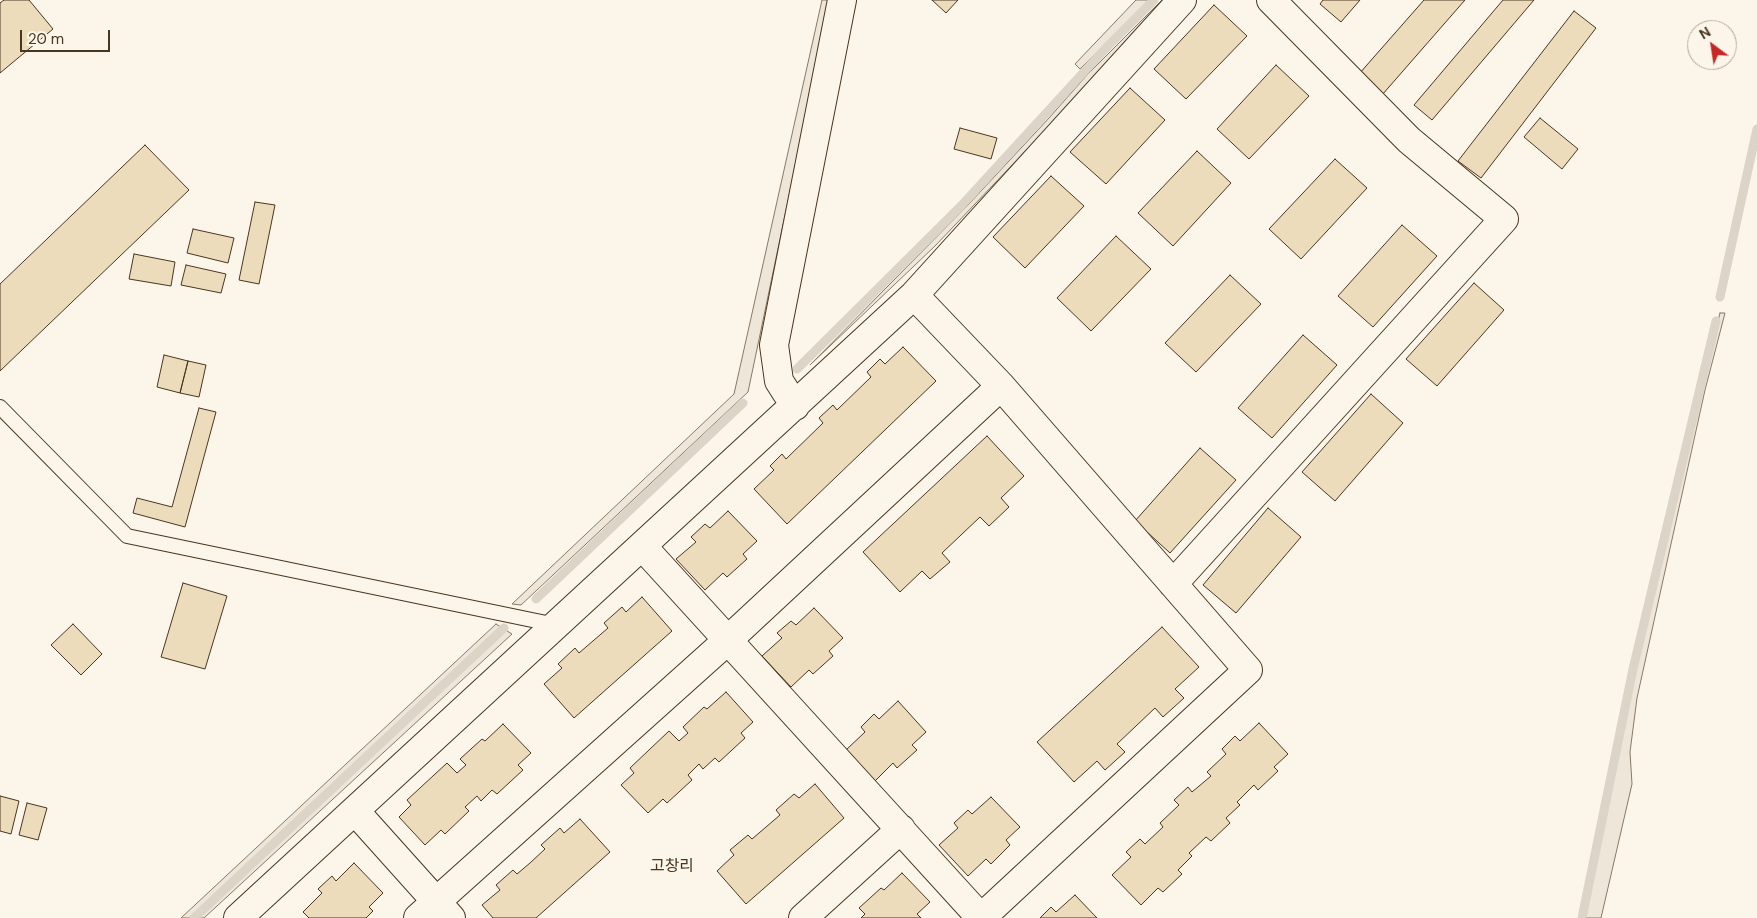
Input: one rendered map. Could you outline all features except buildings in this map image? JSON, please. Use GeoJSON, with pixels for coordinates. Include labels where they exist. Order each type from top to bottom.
{"type":"FeatureCollection","features":[{"type":"Feature","properties":{"kind":"street"},"geometry":{"type":"LineString","coordinates":[[795,406],[779,381],[774,345],[842,0]]}},
{"type":"Feature","properties":{"kind":"street"},"geometry":{"type":"LineString","coordinates":[[238,918],[914,295],[1182,0]]}},
{"type":"Feature","properties":{"kind":"street"},"geometry":{"type":"LineString","coordinates":[[1173,584],[1504,219],[1409,140],[1270,0]]}},
{"type":"Feature","properties":{"kind":"street"},"geometry":{"type":"LineString","coordinates":[[642,546],[981,918],[1248,670],[1001,386],[914,295]]}},
{"type":"Feature","properties":{"kind":"street"},"geometry":{"type":"LineString","coordinates":[[355,811],[435,912],[1001,386]]}},
{"type":"Feature","properties":{"kind":"street"},"geometry":{"type":"LineString","coordinates":[[804,918],[901,829]]}},
{"type":"Feature","properties":{"kind":"lane"},"geometry":{"type":"LineString","coordinates":[[0,407],[127,536],[557,625]]}},
{"type":"Feature","properties":{"kind":"shaded area"},"geometry":{"type":"Polygon","coordinates":[[[822,0],[830,0],[748,392],[521,605],[512,604],[734,394],[822,0]]]}},
{"type":"Feature","properties":{"kind":"shaded area"},"geometry":{"type":"Polygon","coordinates":[[[1136,0],[1149,0],[1080,69],[1075,64],[1136,0]]]}},
{"type":"Feature","properties":{"kind":"shaded area"},"geometry":{"type":"Polygon","coordinates":[[[1162,0],[1169,0],[935,246],[810,365],[968,205],[1087,75],[1162,0]]]}},
{"type":"Feature","properties":{"kind":"shaded area"},"geometry":{"type":"Polygon","coordinates":[[[1720,313],[1725,313],[1705,390],[1637,698],[1630,752],[1632,784],[1601,918],[1584,918],[1635,669],[1720,313]]]}},
{"type":"Feature","properties":{"kind":"shaded area"},"geometry":{"type":"Polygon","coordinates":[[[496,624],[512,634],[204,918],[181,918],[496,624]]]}},
{"type":"Feature","properties":{"kind":"waterway"},"geometry":{"type":"LineString","coordinates":[[797,369],[961,206],[1105,49],[1154,0]]}},
{"type":"Feature","properties":{"kind":"waterway"},"geometry":{"type":"LineString","coordinates":[[1720,297],[1757,129]]}},
{"type":"Feature","properties":{"kind":"waterway"},"geometry":{"type":"LineString","coordinates":[[1582,918],[1633,669],[1716,321]]}},
{"type":"Feature","properties":{"kind":"waterway"},"geometry":{"type":"LineString","coordinates":[[536,599],[743,403]]}},
{"type":"Feature","properties":{"kind":"waterway"},"geometry":{"type":"LineString","coordinates":[[194,918],[504,628]]}},
{"type":"Feature","properties":{"kind":"district","name":"고창리"},"geometry":{"type":"Point","coordinates":[672,867]}}]}
